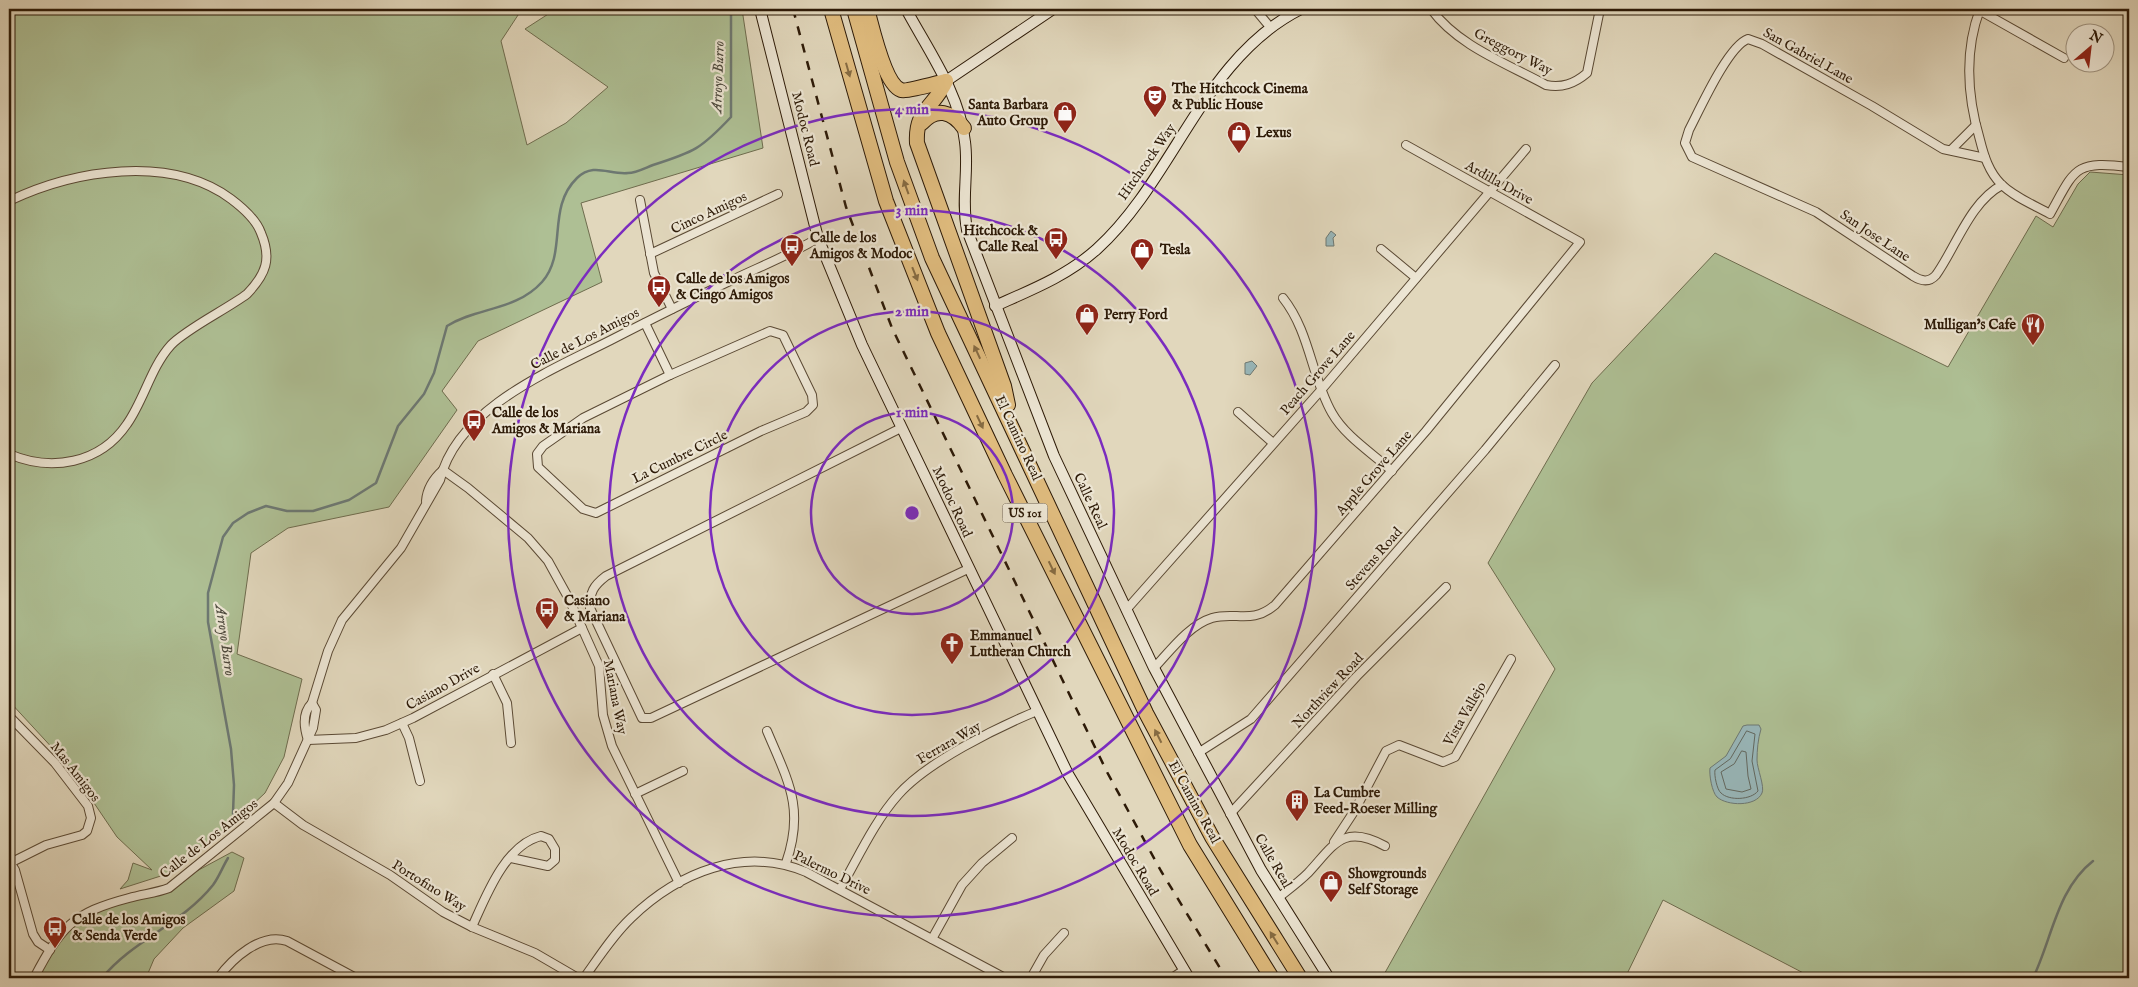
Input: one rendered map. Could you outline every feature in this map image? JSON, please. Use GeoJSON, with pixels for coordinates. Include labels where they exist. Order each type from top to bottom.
{"type":"FeatureCollection","features":[{"type":"Feature","properties":{"kind":"highway","name":"El Camino Real"},"geometry":{"type":"LineString","coordinates":[[831,9],[886,201],[938,333],[1005,475],[1190,846],[1272,978]]}},
{"type":"Feature","properties":{"kind":"highway","name":"El Camino Real"},"geometry":{"type":"LineString","coordinates":[[854,9],[897,162],[932,258],[1146,712],[1178,775],[1248,898],[1300,978]]}},
{"type":"Feature","properties":{"kind":"highway"},"geometry":{"type":"LineString","coordinates":[[867,9],[881,57],[894,85],[900,90],[908,90],[926,84],[946,81]]}},
{"type":"Feature","properties":{"kind":"highway"},"geometry":{"type":"LineString","coordinates":[[946,81],[939,97],[920,117],[916,129],[917,143],[1004,386],[1013,428]]}},
{"type":"Feature","properties":{"kind":"highway"},"geometry":{"type":"LineString","coordinates":[[916,129],[934,113],[943,112],[956,118],[964,128]]}},
{"type":"Feature","properties":{"kind":"street","name":"Modoc Road"},"geometry":{"type":"LineString","coordinates":[[760,9],[818,238],[862,345],[1037,712],[1094,820],[1187,974]]}},
{"type":"Feature","properties":{"kind":"street","name":"Calle Real"},"geometry":{"type":"LineString","coordinates":[[906,9],[946,81],[964,128],[966,144],[965,220],[994,306],[1054,456],[1154,668],[1230,814],[1278,898],[1329,978]]}},
{"type":"Feature","properties":{"kind":"street"},"geometry":{"type":"LineString","coordinates":[[946,81],[1053,9]]}},
{"type":"Feature","properties":{"kind":"street"},"geometry":{"type":"LineString","coordinates":[[1255,9],[1270,27]]}},
{"type":"Feature","properties":{"kind":"street","name":"Hitchcock Way"},"geometry":{"type":"LineString","coordinates":[[994,306],[1049,283],[1068,272],[1112,234],[1167,159],[1234,60],[1270,27],[1301,9]]}},
{"type":"Feature","properties":{"kind":"street","name":"Greggory Way"},"geometry":{"type":"LineString","coordinates":[[1431,9],[1443,25],[1465,42],[1546,85],[1555,87],[1572,84],[1587,72],[1600,9]]}},
{"type":"Feature","properties":{"kind":"street"},"geometry":{"type":"LineString","coordinates":[[2064,58],[1979,9],[1971,43],[1968,71],[1971,106],[1990,170],[2010,192],[2050,214],[2078,169],[2088,164],[2129,167]]}},
{"type":"Feature","properties":{"kind":"street","name":"San Gabriel Lane"},"geometry":{"type":"LineString","coordinates":[[1696,159],[1689,153],[1685,142],[1689,130],[1732,52],[1738,44],[1748,39],[1762,44],[1872,106],[1927,140],[1951,150],[1985,158]]}},
{"type":"Feature","properties":{"kind":"street"},"geometry":{"type":"LineString","coordinates":[[1951,150],[1976,125]]}},
{"type":"Feature","properties":{"kind":"street","name":"Ardilla Drive"},"geometry":{"type":"LineString","coordinates":[[1406,145],[1580,242]]}},
{"type":"Feature","properties":{"kind":"street","name":"Peach Grove Lane"},"geometry":{"type":"LineString","coordinates":[[1126,610],[1322,389],[1526,150]]}},
{"type":"Feature","properties":{"kind":"street","name":"San Jose Lane"},"geometry":{"type":"LineString","coordinates":[[1696,159],[1816,212],[1923,281],[1933,279],[1974,213],[1993,190],[2002,185]]}},
{"type":"Feature","properties":{"kind":"street"},"geometry":{"type":"LineString","coordinates":[[9,201],[61,182],[92,176],[158,172],[186,177],[225,195],[247,213],[258,226],[266,243],[268,262],[260,277],[247,294],[171,346],[127,424],[115,438],[100,450],[83,459],[65,464],[27,461],[9,454]]}},
{"type":"Feature","properties":{"kind":"street","name":"Cinco Amigos"},"geometry":{"type":"LineString","coordinates":[[650,254],[778,194]]}},
{"type":"Feature","properties":{"kind":"street"},"geometry":{"type":"LineString","coordinates":[[640,200],[654,273],[672,309]]}},
{"type":"Feature","properties":{"kind":"street","name":"Calle de Los Amigos"},"geometry":{"type":"LineString","coordinates":[[34,978],[50,950],[72,922],[90,910],[169,888],[274,803],[288,783],[308,740],[304,727],[307,708],[312,703],[328,651],[342,620],[401,548],[426,502],[431,486],[464,435],[504,399],[523,385],[672,309],[818,238]]}},
{"type":"Feature","properties":{"kind":"street","name":"Apple Grove Lane"},"geometry":{"type":"LineString","coordinates":[[1154,668],[1196,626],[1206,620],[1225,616],[1252,617],[1260,615],[1275,606],[1392,471],[1580,242]]}},
{"type":"Feature","properties":{"kind":"street"},"geometry":{"type":"LineString","coordinates":[[1381,248],[1416,278]]}},
{"type":"Feature","properties":{"kind":"street"},"geometry":{"type":"LineString","coordinates":[[1283,298],[1300,323],[1322,389],[1340,424],[1392,471]]}},
{"type":"Feature","properties":{"kind":"street"},"geometry":{"type":"LineString","coordinates":[[644,323],[670,375]]}},
{"type":"Feature","properties":{"kind":"street","name":"La Cumbre Circle"},"geometry":{"type":"LineString","coordinates":[[774,331],[783,335],[786,339],[814,401],[806,412],[761,431],[596,513],[583,509],[540,471],[536,463],[537,454],[550,440],[583,418],[670,375],[774,331]]}},
{"type":"Feature","properties":{"kind":"street","name":"Stevens Road"},"geometry":{"type":"LineString","coordinates":[[1198,753],[1251,719],[1485,450],[1555,365]]}},
{"type":"Feature","properties":{"kind":"street"},"geometry":{"type":"LineString","coordinates":[[1238,412],[1273,443]]}},
{"type":"Feature","properties":{"kind":"street"},"geometry":{"type":"LineString","coordinates":[[901,428],[606,576],[594,585],[590,596],[590,608],[642,718],[651,718],[750,674],[968,569]]}},
{"type":"Feature","properties":{"kind":"street","name":"Mariana Way"},"geometry":{"type":"LineString","coordinates":[[443,470],[468,488],[537,548],[548,561],[582,628],[601,674],[603,714],[607,734],[679,883]]}},
{"type":"Feature","properties":{"kind":"street","name":"Northview Road"},"geometry":{"type":"LineString","coordinates":[[1230,814],[1358,676],[1446,587]]}},
{"type":"Feature","properties":{"kind":"street","name":"Casiano Drive"},"geometry":{"type":"LineString","coordinates":[[308,740],[356,738],[402,723],[582,628]]}},
{"type":"Feature","properties":{"kind":"street","name":"Vista Vallejo"},"geometry":{"type":"LineString","coordinates":[[1278,898],[1307,874],[1334,842],[1355,810],[1386,751],[1393,746],[1406,746],[1443,762],[1455,757],[1511,659]]}},
{"type":"Feature","properties":{"kind":"street"},"geometry":{"type":"LineString","coordinates":[[493,674],[507,703],[511,743]]}},
{"type":"Feature","properties":{"kind":"street","name":"Ferrara Way"},"geometry":{"type":"LineString","coordinates":[[840,889],[885,813],[912,780],[942,759],[1037,712]]}},
{"type":"Feature","properties":{"kind":"street","name":"Mas Amigos"},"geometry":{"type":"LineString","coordinates":[[9,716],[56,763],[88,806],[91,818],[87,831],[82,835],[46,845],[10,862]]}},
{"type":"Feature","properties":{"kind":"street"},"geometry":{"type":"LineString","coordinates":[[402,723],[409,738],[420,781]]}},
{"type":"Feature","properties":{"kind":"street"},"geometry":{"type":"LineString","coordinates":[[766,731],[785,771],[794,803],[793,836],[786,863]]}},
{"type":"Feature","properties":{"kind":"street"},"geometry":{"type":"LineString","coordinates":[[636,794],[683,771]]}},
{"type":"Feature","properties":{"kind":"street","name":"Portofino Way"},"geometry":{"type":"LineString","coordinates":[[274,803],[303,825],[390,875],[444,912],[472,927],[535,953],[578,978]]}},
{"type":"Feature","properties":{"kind":"street"},"geometry":{"type":"LineString","coordinates":[[472,927],[492,884],[511,858],[528,842],[541,836],[549,839],[556,854],[555,860],[548,866],[511,858]]}},
{"type":"Feature","properties":{"kind":"street"},"geometry":{"type":"LineString","coordinates":[[1334,842],[1358,836],[1369,837],[1385,846]]}},
{"type":"Feature","properties":{"kind":"street"},"geometry":{"type":"LineString","coordinates":[[932,939],[962,885],[982,863],[1012,838]]}},
{"type":"Feature","properties":{"kind":"street","name":"Palermo Drive"},"geometry":{"type":"LineString","coordinates":[[584,978],[603,951],[631,918],[664,892],[679,883],[718,866],[739,861],[758,860],[786,863],[840,889],[1005,978]]}},
{"type":"Feature","properties":{"kind":"street"},"geometry":{"type":"LineString","coordinates":[[10,862],[33,934],[38,942],[50,950]]}},
{"type":"Feature","properties":{"kind":"street"},"geometry":{"type":"LineString","coordinates":[[1031,978],[1044,955],[1064,933]]}},
{"type":"Feature","properties":{"kind":"street"},"geometry":{"type":"LineString","coordinates":[[218,978],[246,951],[265,940],[274,938],[287,941],[356,978]]}},
{"type":"Feature","properties":{"kind":"street"},"geometry":{"type":"LineString","coordinates":[[1172,978],[1187,974]]}},
{"type":"Feature","properties":{"kind":"green space"},"geometry":{"type":"Polygon","coordinates":[[[9,9],[522,9],[501,41],[527,145],[566,123],[608,87],[525,29],[556,9],[742,9],[763,148],[581,203],[602,282],[478,341],[442,391],[457,410],[389,507],[288,528],[251,553],[237,654],[302,679],[284,757],[265,793],[216,839],[167,874],[120,889],[128,880],[133,863],[152,870],[117,837],[69,766],[9,701],[9,9]]]}},
{"type":"Feature","properties":{"kind":"green space"},"geometry":{"type":"Polygon","coordinates":[[[2090,172],[2129,175],[2129,960],[2120,978],[1813,978],[1663,900],[1625,978],[1382,978],[1555,669],[1488,563],[1592,383],[1715,253],[1948,367],[2036,216],[2053,227],[2078,184],[2090,172]]]}},
{"type":"Feature","properties":{"kind":"green space"},"geometry":{"type":"Polygon","coordinates":[[[232,852],[244,858],[234,891],[183,928],[154,959],[146,978],[34,978],[50,950],[80,915],[156,893],[232,852]]]}},
{"type":"Feature","properties":{"kind":"water"},"geometry":{"type":"Polygon","coordinates":[[[1331,231],[1336,235],[1333,238],[1334,246],[1326,246],[1326,238],[1331,231]]]}},
{"type":"Feature","properties":{"kind":"water"},"geometry":{"type":"Polygon","coordinates":[[[1252,361],[1257,366],[1250,375],[1245,374],[1245,363],[1252,361]]]}},
{"type":"Feature","properties":{"kind":"water"},"geometry":{"type":"Polygon","coordinates":[[[1759,725],[1761,729],[1757,760],[1763,790],[1759,798],[1748,803],[1727,802],[1715,795],[1711,783],[1710,768],[1726,756],[1743,726],[1759,725]]]}},
{"type":"Feature","properties":{"kind":"waterway","name":"Arroyo Burro"},"geometry":{"type":"LineString","coordinates":[[233,814],[234,785],[231,749],[208,622],[208,593],[223,537],[233,523],[248,513],[266,506],[287,511],[313,511],[349,500],[376,483],[398,426],[424,394],[434,373],[447,326],[471,315],[508,304],[520,298],[542,282],[550,270],[554,258],[562,203],[568,190],[577,178],[583,173],[596,170],[631,173],[678,157],[704,143],[721,128],[731,117],[731,9]]}},
{"type":"Feature","properties":{"kind":"waterway","name":"Arroyo Burro"},"geometry":{"type":"LineString","coordinates":[[102,978],[128,953],[201,899],[215,882],[228,858]]}},
{"type":"Feature","properties":{"kind":"waterway"},"geometry":{"type":"LineString","coordinates":[[2033,978],[2063,900],[2081,872],[2093,861]]}},
{"type":"Feature","properties":{"kind":"railway"},"geometry":{"type":"LineString","coordinates":[[793,9],[846,207],[892,328],[1107,772],[1161,871],[1226,978]]}},
{"type":"Feature","properties":{"kind":"place","name":"The Hitchcock Cinema & Public House"},"geometry":{"type":"Point","coordinates":[1155,118]}},
{"type":"Feature","properties":{"kind":"place","name":"Santa Barbara Auto Group"},"geometry":{"type":"Point","coordinates":[1065,134]}},
{"type":"Feature","properties":{"kind":"place","name":"Lexus"},"geometry":{"type":"Point","coordinates":[1239,154]}},
{"type":"Feature","properties":{"kind":"place","name":"Hitchcock & Calle Real"},"geometry":{"type":"Point","coordinates":[1056,260]}},
{"type":"Feature","properties":{"kind":"place","name":"Calle de los Amigos & Modoc"},"geometry":{"type":"Point","coordinates":[792,267]}},
{"type":"Feature","properties":{"kind":"place","name":"Tesla"},"geometry":{"type":"Point","coordinates":[1142,271]}},
{"type":"Feature","properties":{"kind":"place","name":"Calle de los Amigos & Cingo Amigos"},"geometry":{"type":"Point","coordinates":[659,308]}},
{"type":"Feature","properties":{"kind":"place","name":"Perry Ford"},"geometry":{"type":"Point","coordinates":[1087,336]}},
{"type":"Feature","properties":{"kind":"place","name":"Mulligan's Cafe"},"geometry":{"type":"Point","coordinates":[2033,346]}},
{"type":"Feature","properties":{"kind":"place","name":"Calle de los Amigos & Mariana"},"geometry":{"type":"Point","coordinates":[474,442]}},
{"type":"Feature","properties":{"kind":"place","name":"Casiano & Mariana"},"geometry":{"type":"Point","coordinates":[547,630]}},
{"type":"Feature","properties":{"kind":"place","name":"Emmanuel Lutheran Church"},"geometry":{"type":"Point","coordinates":[952,665]}},
{"type":"Feature","properties":{"kind":"place","name":"La Cumbre Feed-Roeser Milling"},"geometry":{"type":"Point","coordinates":[1297,822]}},
{"type":"Feature","properties":{"kind":"place","name":"Showgrounds Self Storage"},"geometry":{"type":"Point","coordinates":[1331,903]}},
{"type":"Feature","properties":{"kind":"place","name":"Calle de los Amigos & Senda Verde"},"geometry":{"type":"Point","coordinates":[55,949]}}]}
